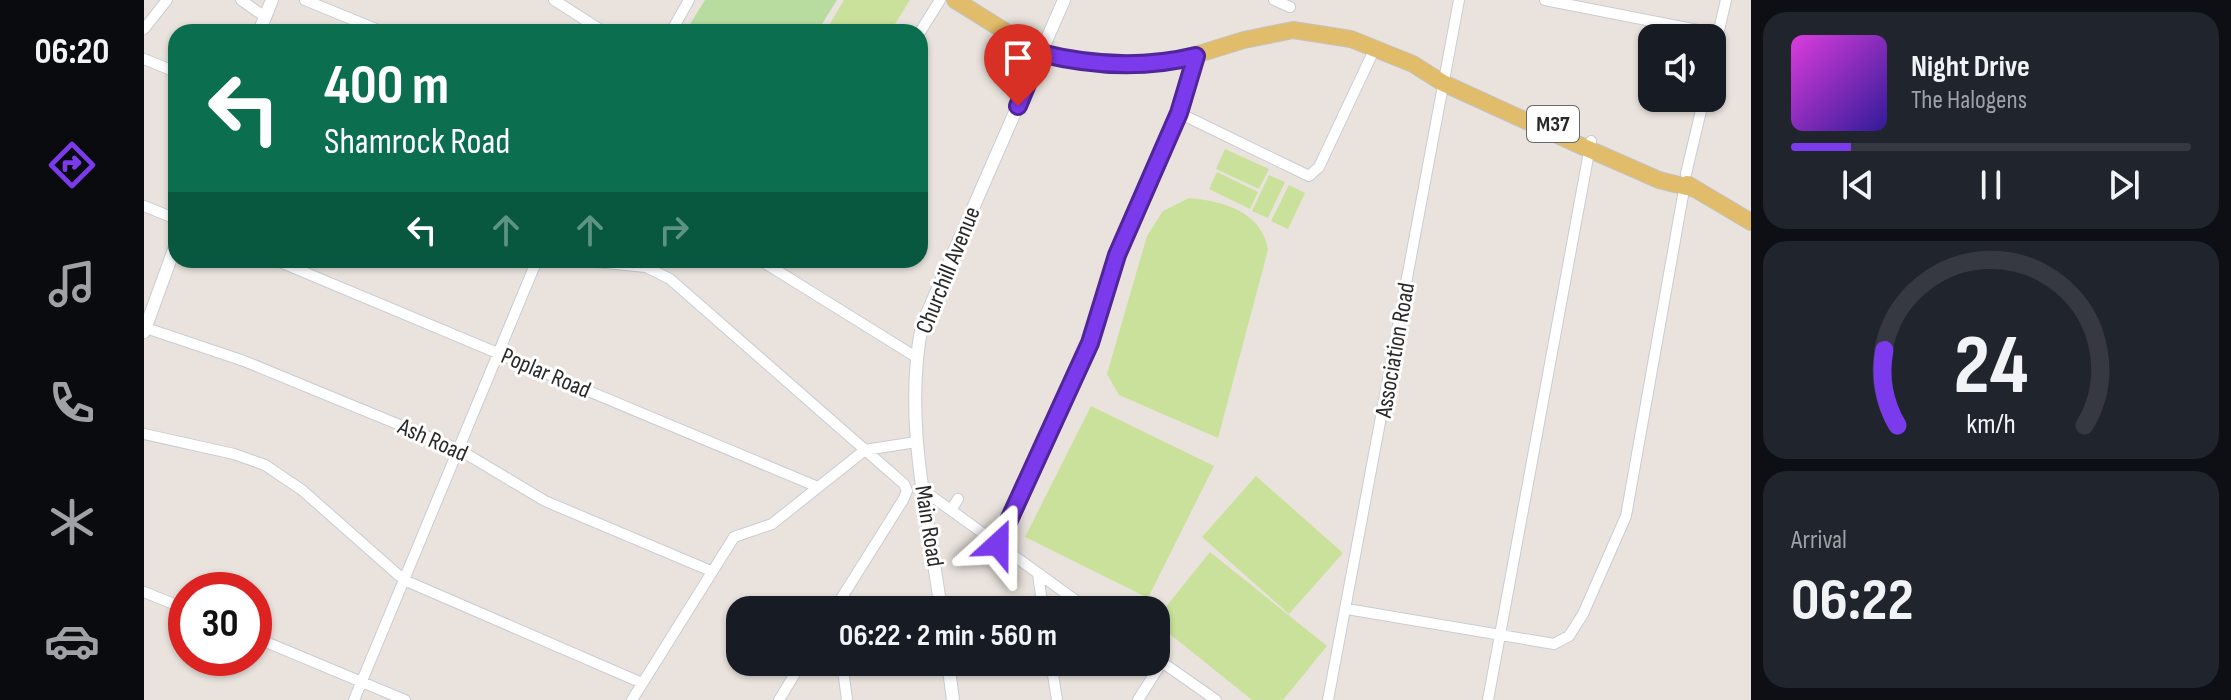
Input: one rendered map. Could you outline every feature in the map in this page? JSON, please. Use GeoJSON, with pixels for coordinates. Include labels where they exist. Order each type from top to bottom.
{"type":"FeatureCollection","features":[{"type":"Feature","properties":{"kind":"main road","name":"M37"},"geometry":{"type":"LineString","coordinates":[[955,0],[1040,53],[1105,65],[1148,65],[1196,56],[1244,40],[1293,30],[1337,36],[1375,48],[1660,176],[1688,184],[1751,222]]}},
{"type":"Feature","properties":{"kind":"street"},"geometry":{"type":"LineString","coordinates":[[144,29],[167,0]]}},
{"type":"Feature","properties":{"kind":"street"},"geometry":{"type":"LineString","coordinates":[[241,0],[265,17]]}},
{"type":"Feature","properties":{"kind":"street"},"geometry":{"type":"LineString","coordinates":[[262,24],[272,0]]}},
{"type":"Feature","properties":{"kind":"street"},"geometry":{"type":"LineString","coordinates":[[305,0],[364,24]]}},
{"type":"Feature","properties":{"kind":"street"},"geometry":{"type":"LineString","coordinates":[[554,0],[592,24]]}},
{"type":"Feature","properties":{"kind":"street"},"geometry":{"type":"LineString","coordinates":[[676,24],[691,0]]}},
{"type":"Feature","properties":{"kind":"street"},"geometry":{"type":"LineString","coordinates":[[925,24],[940,0]]}},
{"type":"Feature","properties":{"kind":"street","name":"Churchill Avenue"},"geometry":{"type":"LineString","coordinates":[[916,442],[916,357],[933,296],[1064,0]]}},
{"type":"Feature","properties":{"kind":"street"},"geometry":{"type":"LineString","coordinates":[[1274,0],[1290,7]]}},
{"type":"Feature","properties":{"kind":"street","name":"Association Road"},"geometry":{"type":"LineString","coordinates":[[1328,700],[1347,609],[1440,78],[1459,0]]}},
{"type":"Feature","properties":{"kind":"street"},"geometry":{"type":"LineString","coordinates":[[1545,0],[1595,4],[1677,24]]}},
{"type":"Feature","properties":{"kind":"street"},"geometry":{"type":"LineString","coordinates":[[1720,24],[1726,0]]}},
{"type":"Feature","properties":{"kind":"street"},"geometry":{"type":"LineString","coordinates":[[1179,113],[1309,176],[1319,167],[1375,48]]}},
{"type":"Feature","properties":{"kind":"street"},"geometry":{"type":"LineString","coordinates":[[998,544],[1090,343],[1117,255],[1179,113],[1196,56]]}},
{"type":"Feature","properties":{"kind":"street"},"geometry":{"type":"LineString","coordinates":[[144,59],[168,69]]}},
{"type":"Feature","properties":{"kind":"street"},"geometry":{"type":"LineString","coordinates":[[1347,609],[1554,644],[1569,636],[1583,614],[1626,516],[1701,112]]}},
{"type":"Feature","properties":{"kind":"street"},"geometry":{"type":"LineString","coordinates":[[1488,700],[1589,145]]}},
{"type":"Feature","properties":{"kind":"street"},"geometry":{"type":"LineString","coordinates":[[144,206],[168,216]]}},
{"type":"Feature","properties":{"kind":"street"},"geometry":{"type":"LineString","coordinates":[[145,330],[168,266]]}},
{"type":"Feature","properties":{"kind":"street","name":"Poplar Road"},"geometry":{"type":"LineString","coordinates":[[294,268],[818,487]]}},
{"type":"Feature","properties":{"kind":"street"},"geometry":{"type":"LineString","coordinates":[[354,700],[534,268]]}},
{"type":"Feature","properties":{"kind":"street"},"geometry":{"type":"LineString","coordinates":[[648,268],[670,279],[900,481],[907,491],[843,596]]}},
{"type":"Feature","properties":{"kind":"street"},"geometry":{"type":"LineString","coordinates":[[773,268],[916,357]]}},
{"type":"Feature","properties":{"kind":"street","name":"Ash Road"},"geometry":{"type":"LineString","coordinates":[[145,330],[244,361],[458,449],[545,501],[711,571]]}},
{"type":"Feature","properties":{"kind":"street"},"geometry":{"type":"LineString","coordinates":[[144,434],[249,458],[275,470],[404,580],[642,683]]}},
{"type":"Feature","properties":{"kind":"street"},"geometry":{"type":"LineString","coordinates":[[632,700],[734,537],[772,524],[865,450],[916,442]]}},
{"type":"Feature","properties":{"kind":"street","name":"Main Road"},"geometry":{"type":"LineString","coordinates":[[916,442],[939,596]]}},
{"type":"Feature","properties":{"kind":"street"},"geometry":{"type":"LineString","coordinates":[[923,490],[1069,596]]}},
{"type":"Feature","properties":{"kind":"street"},"geometry":{"type":"LineString","coordinates":[[951,510],[958,499]]}},
{"type":"Feature","properties":{"kind":"street"},"geometry":{"type":"LineString","coordinates":[[1038,574],[1041,596]]}},
{"type":"Feature","properties":{"kind":"street"},"geometry":{"type":"LineString","coordinates":[[144,592],[168,602]]}},
{"type":"Feature","properties":{"kind":"street"},"geometry":{"type":"LineString","coordinates":[[272,645],[405,700]]}},
{"type":"Feature","properties":{"kind":"street"},"geometry":{"type":"LineString","coordinates":[[1170,668],[1216,700]]}},
{"type":"Feature","properties":{"kind":"street"},"geometry":{"type":"LineString","coordinates":[[779,700],[794,676]]}},
{"type":"Feature","properties":{"kind":"street"},"geometry":{"type":"LineString","coordinates":[[844,676],[847,700]]}},
{"type":"Feature","properties":{"kind":"street"},"geometry":{"type":"LineString","coordinates":[[950,676],[953,700]]}},
{"type":"Feature","properties":{"kind":"street"},"geometry":{"type":"LineString","coordinates":[[1053,676],[1057,700]]}},
{"type":"Feature","properties":{"kind":"street"},"geometry":{"type":"LineString","coordinates":[[1138,700],[1151,676]]}},
{"type":"Feature","properties":{"kind":"green space"},"geometry":{"type":"Polygon","coordinates":[[[705,0],[837,0],[822,24],[690,24],[705,0]]]}},
{"type":"Feature","properties":{"kind":"green space"},"geometry":{"type":"Polygon","coordinates":[[[844,0],[910,0],[895,24],[830,24],[844,0]]]}},
{"type":"Feature","properties":{"kind":"green space"},"geometry":{"type":"Polygon","coordinates":[[[1225,149],[1269,169],[1259,189],[1216,169],[1225,149]]]}},
{"type":"Feature","properties":{"kind":"green space"},"geometry":{"type":"Polygon","coordinates":[[[1217,172],[1258,192],[1250,209],[1209,189],[1217,172]]]}},
{"type":"Feature","properties":{"kind":"green space"},"geometry":{"type":"Polygon","coordinates":[[[1269,175],[1285,182],[1268,218],[1252,211],[1269,175]]]}},
{"type":"Feature","properties":{"kind":"green space"},"geometry":{"type":"Polygon","coordinates":[[[1289,185],[1305,193],[1288,229],[1271,221],[1289,185]]]}},
{"type":"Feature","properties":{"kind":"green space"},"geometry":{"type":"Polygon","coordinates":[[[1189,198],[1239,210],[1258,226],[1268,250],[1218,438],[1119,395],[1107,374],[1147,236],[1163,211],[1189,198]]]}},
{"type":"Feature","properties":{"kind":"green space"},"geometry":{"type":"Polygon","coordinates":[[[1091,406],[1214,466],[1149,596],[1025,537],[1091,406]]]}},
{"type":"Feature","properties":{"kind":"green space"},"geometry":{"type":"Polygon","coordinates":[[[1256,476],[1343,553],[1289,614],[1202,537],[1256,476]]]}},
{"type":"Feature","properties":{"kind":"green space"},"geometry":{"type":"Polygon","coordinates":[[[1210,552],[1327,646],[1283,700],[1252,700],[1170,634],[1170,602],[1210,552]]]}},
{"type":"Feature","properties":{"kind":"route"},"geometry":{"type":"LineString","coordinates":[[998,544],[1090,343],[1117,255],[1179,113],[1196,56],[1148,65],[1105,65],[1040,53],[1018,106]]}}]}
